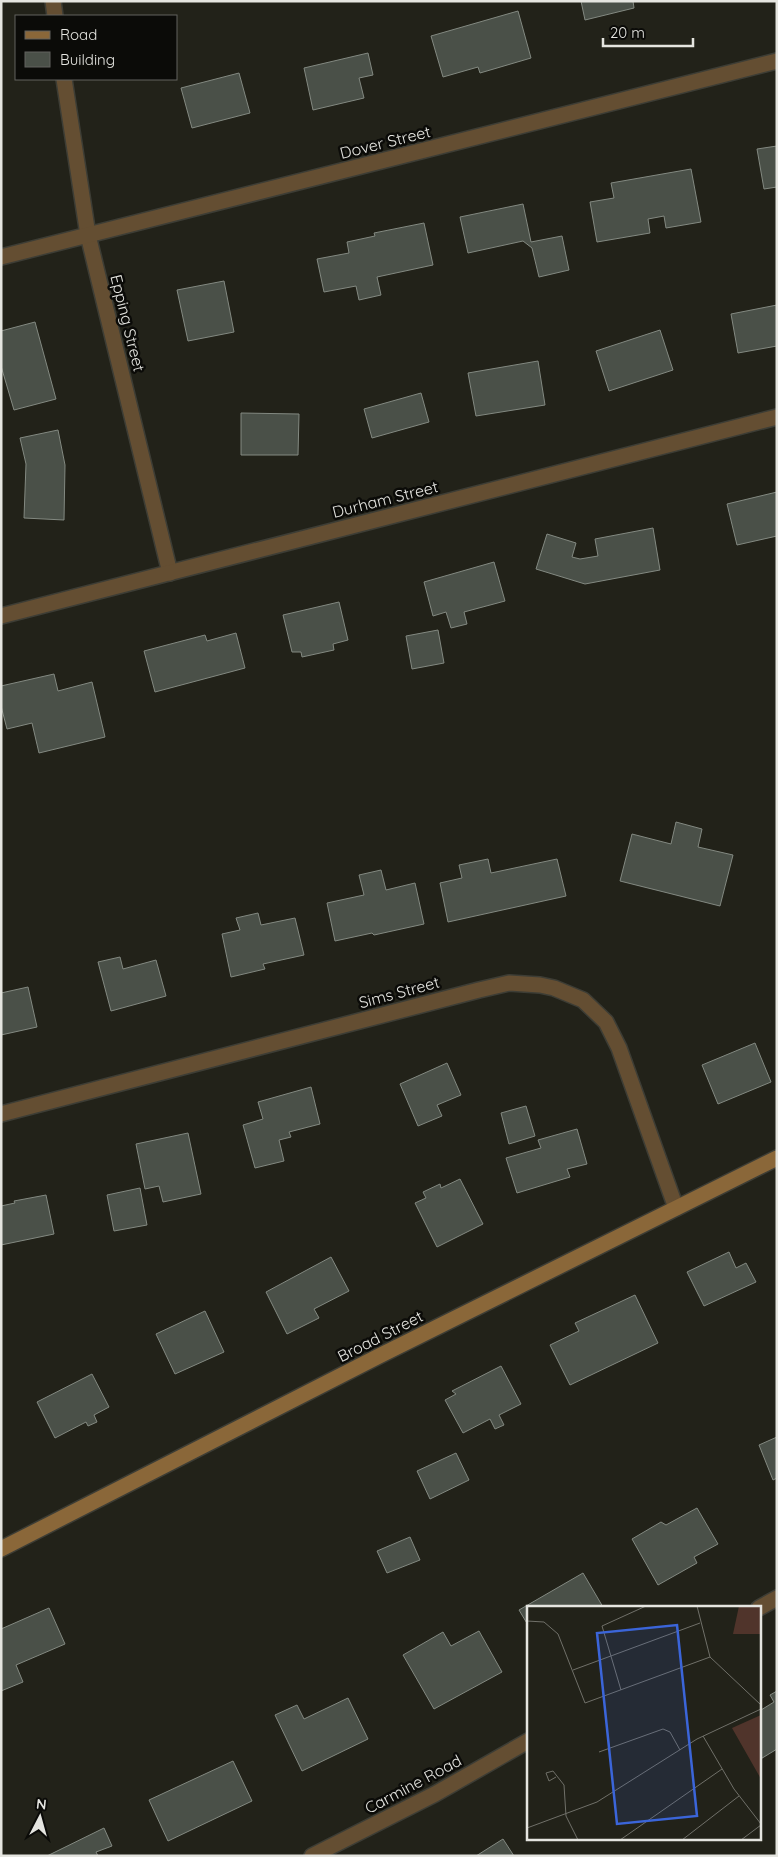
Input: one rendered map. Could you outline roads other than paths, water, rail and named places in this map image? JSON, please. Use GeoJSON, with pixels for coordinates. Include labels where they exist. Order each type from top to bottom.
{"type":"FeatureCollection","features":[{"type":"Feature","properties":{"kind":"main road","name":"Broad Street"},"geometry":{"type":"LineString","coordinates":[[1,1549],[381,1355],[777,1158]]}},
{"type":"Feature","properties":{"kind":"street"},"geometry":{"type":"LineString","coordinates":[[52,1],[55,15]]}},
{"type":"Feature","properties":{"kind":"street","name":"Dover Street"},"geometry":{"type":"LineString","coordinates":[[1,257],[777,61]]}},
{"type":"Feature","properties":{"kind":"street","name":"Epping Street"},"geometry":{"type":"LineString","coordinates":[[64,80],[88,235],[170,573]]}},
{"type":"Feature","properties":{"kind":"street","name":"Durham Street"},"geometry":{"type":"LineString","coordinates":[[1,616],[777,416]]}},
{"type":"Feature","properties":{"kind":"street","name":"Sims Street"},"geometry":{"type":"LineString","coordinates":[[1,1114],[479,990],[509,983],[540,985],[554,988],[583,1000],[606,1022],[619,1048],[676,1208]]}},
{"type":"Feature","properties":{"kind":"street"},"geometry":{"type":"LineString","coordinates":[[760,1607],[777,1598]]}},
{"type":"Feature","properties":{"kind":"street","name":"Carmine Road"},"geometry":{"type":"LineString","coordinates":[[312,1856],[435,1794],[527,1742]]}}]}
